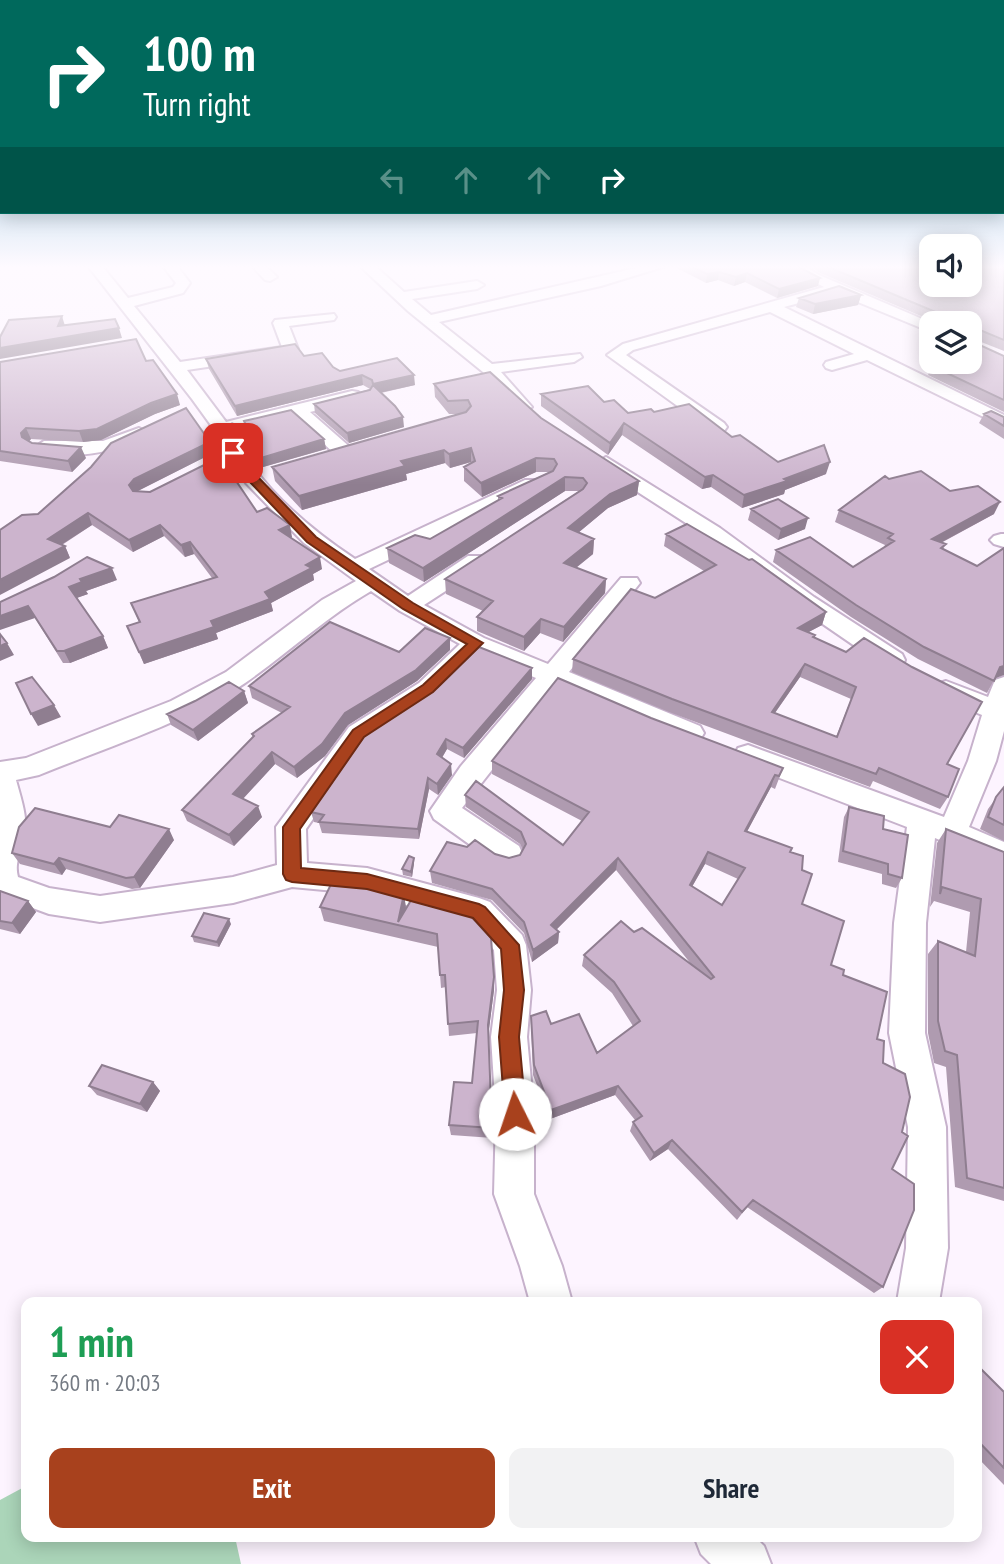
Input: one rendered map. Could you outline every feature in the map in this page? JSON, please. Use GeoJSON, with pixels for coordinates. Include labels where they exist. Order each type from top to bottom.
{"type":"FeatureCollection","features":[{"type":"Feature","properties":{"kind":"street"},"geometry":{"type":"LineString","coordinates":[[145,339],[177,367],[195,408],[222,428],[233,453],[253,479],[312,539],[408,606],[476,643],[716,743],[1004,855]]}},
{"type":"Feature","properties":{"kind":"street"},"geometry":{"type":"LineString","coordinates":[[177,367],[288,351],[290,349],[287,339]]}},
{"type":"Feature","properties":{"kind":"street"},"geometry":{"type":"LineString","coordinates":[[452,339],[489,369],[521,405],[541,420]]}},
{"type":"Feature","properties":{"kind":"street"},"geometry":{"type":"LineString","coordinates":[[656,339],[628,347],[615,355],[726,433]]}},
{"type":"Feature","properties":{"kind":"street"},"geometry":{"type":"LineString","coordinates":[[836,339],[1004,422]]}},
{"type":"Feature","properties":{"kind":"street"},"geometry":{"type":"LineString","coordinates":[[832,365],[868,355]]}},
{"type":"Feature","properties":{"kind":"street"},"geometry":{"type":"LineString","coordinates":[[489,369],[574,356]]}},
{"type":"Feature","properties":{"kind":"street"},"geometry":{"type":"LineString","coordinates":[[222,428],[364,393]]}},
{"type":"Feature","properties":{"kind":"street"},"geometry":{"type":"LineString","coordinates":[[299,411],[350,450],[318,459]]}},
{"type":"Feature","properties":{"kind":"street"},"geometry":{"type":"LineString","coordinates":[[37,446],[83,451],[106,448],[151,426]]}},
{"type":"Feature","properties":{"kind":"street"},"geometry":{"type":"LineString","coordinates":[[93,466],[106,448]]}},
{"type":"Feature","properties":{"kind":"street"},"geometry":{"type":"LineString","coordinates":[[588,451],[713,532],[806,602],[908,669]]}},
{"type":"Feature","properties":{"kind":"street"},"geometry":{"type":"LineString","coordinates":[[211,464],[233,453]]}},
{"type":"Feature","properties":{"kind":"street"},"geometry":{"type":"LineString","coordinates":[[253,479],[279,471]]}},
{"type":"Feature","properties":{"kind":"street"},"geometry":{"type":"LineString","coordinates":[[544,478],[363,574],[330,605],[236,678],[180,707],[29,768],[0,772],[10,810],[10,839],[0,864],[5,884],[23,893],[49,901],[100,909],[233,890],[292,874],[367,881],[479,912],[510,945],[514,990],[509,1037],[515,1114],[514,1194],[550,1297]]}},
{"type":"Feature","properties":{"kind":"street"},"geometry":{"type":"LineString","coordinates":[[408,606],[496,548]]}},
{"type":"Feature","properties":{"kind":"street"},"geometry":{"type":"LineString","coordinates":[[508,855],[444,811],[471,773],[629,583]]}},
{"type":"Feature","properties":{"kind":"street"},"geometry":{"type":"LineString","coordinates":[[292,874],[291,827],[358,734],[428,689],[476,643]]}},
{"type":"Feature","properties":{"kind":"street"},"geometry":{"type":"LineString","coordinates":[[919,1297],[927,1248],[927,1127],[907,1033],[910,923],[937,827],[982,761],[1000,698],[929,681]]}},
{"type":"Feature","properties":{"kind":"green space"},"geometry":{"type":"Polygon","coordinates":[[[21,1489],[21,1542],[236,1542],[241,1564],[0,1564],[0,1500],[21,1489]]]}},
{"type":"Feature","properties":{"kind":"building"},"geometry":{"type":"Polygon","coordinates":[[[0,339],[54,339],[0,348],[0,339]]]}},
{"type":"Feature","properties":{"kind":"building"},"geometry":{"type":"Polygon","coordinates":[[[136,339],[146,361],[153,360],[177,394],[151,403],[97,429],[79,431],[26,428],[21,433],[22,437],[32,443],[81,447],[68,461],[0,451],[0,362],[136,339]]]}},
{"type":"Feature","properties":{"kind":"building"},"geometry":{"type":"Polygon","coordinates":[[[295,344],[304,356],[322,353],[333,367],[340,371],[397,358],[414,375],[373,384],[372,380],[362,375],[235,406],[206,359],[295,344]]]}},
{"type":"Feature","properties":{"kind":"building"},"geometry":{"type":"Polygon","coordinates":[[[982,346],[1004,356],[1004,400],[949,374],[982,374],[982,346]]]}},
{"type":"Feature","properties":{"kind":"building"},"geometry":{"type":"Polygon","coordinates":[[[490,372],[541,418],[639,481],[610,494],[568,528],[594,539],[564,563],[606,579],[564,627],[541,619],[524,637],[477,617],[493,601],[445,579],[583,489],[587,483],[583,478],[565,477],[423,568],[387,548],[415,535],[430,539],[502,498],[498,496],[553,471],[557,464],[554,459],[536,458],[481,483],[464,467],[475,461],[471,448],[449,454],[444,450],[401,461],[405,466],[299,496],[272,467],[466,412],[471,406],[468,400],[448,401],[434,384],[490,372]]]}},
{"type":"Feature","properties":{"kind":"building"},"geometry":{"type":"Polygon","coordinates":[[[373,385],[403,417],[347,433],[314,404],[370,390],[373,385]]]}},
{"type":"Feature","properties":{"kind":"building"},"geometry":{"type":"Polygon","coordinates":[[[588,386],[604,402],[614,400],[628,413],[651,409],[654,412],[689,404],[732,437],[740,435],[778,462],[824,445],[830,462],[784,479],[787,481],[744,495],[713,475],[705,477],[624,423],[610,443],[541,394],[588,386]]]}},
{"type":"Feature","properties":{"kind":"building"},"geometry":{"type":"Polygon","coordinates":[[[186,408],[210,442],[134,479],[129,485],[133,491],[150,492],[220,457],[257,512],[267,508],[290,525],[279,530],[320,557],[306,565],[312,568],[265,592],[270,599],[211,621],[214,627],[139,652],[127,626],[140,622],[131,603],[217,577],[190,542],[181,545],[160,525],[129,540],[88,513],[48,539],[65,546],[0,580],[0,530],[22,515],[38,514],[91,467],[111,443],[186,408]]]}},
{"type":"Feature","properties":{"kind":"building"},"geometry":{"type":"Polygon","coordinates":[[[291,410],[324,439],[261,458],[234,424],[248,429],[244,421],[291,410]]]}},
{"type":"Feature","properties":{"kind":"building"},"geometry":{"type":"Polygon","coordinates":[[[991,411],[1004,417],[1004,426],[984,414],[991,411]]]}},
{"type":"Feature","properties":{"kind":"building"},"geometry":{"type":"Polygon","coordinates":[[[921,471],[950,491],[978,486],[1000,502],[932,539],[946,544],[941,548],[977,566],[1004,548],[1004,666],[1000,667],[994,681],[924,647],[856,605],[776,550],[810,537],[853,567],[894,541],[888,538],[893,534],[839,510],[885,476],[889,479],[921,471]]]}},
{"type":"Feature","properties":{"kind":"building"},"geometry":{"type":"Polygon","coordinates":[[[778,499],[808,518],[781,529],[751,509],[778,499]]]}},
{"type":"Feature","properties":{"kind":"building"},"geometry":{"type":"Polygon","coordinates":[[[687,524],[749,560],[752,559],[826,612],[798,628],[815,635],[813,637],[846,652],[864,638],[912,667],[982,702],[947,764],[959,769],[948,797],[879,768],[876,774],[672,699],[573,659],[631,589],[655,598],[716,565],[666,534],[687,524]],[[805,664],[772,712],[837,737],[856,687],[805,664]]]}},
{"type":"Feature","properties":{"kind":"building"},"geometry":{"type":"Polygon","coordinates":[[[87,557],[112,568],[80,579],[82,582],[69,587],[103,636],[64,651],[57,651],[28,606],[0,616],[0,602],[54,577],[87,557]]]}},
{"type":"Feature","properties":{"kind":"building"},"geometry":{"type":"Polygon","coordinates":[[[330,622],[399,652],[425,628],[450,638],[416,670],[345,713],[322,744],[294,767],[272,752],[233,794],[258,806],[229,835],[182,810],[254,736],[252,734],[290,707],[249,686],[330,622]]]}},
{"type":"Feature","properties":{"kind":"building"},"geometry":{"type":"Polygon","coordinates":[[[0,634],[7,643],[0,646],[0,634]]]}},
{"type":"Feature","properties":{"kind":"building"},"geometry":{"type":"Polygon","coordinates":[[[479,647],[532,668],[463,748],[446,739],[437,754],[451,764],[437,784],[428,778],[418,829],[319,822],[324,815],[311,812],[367,732],[438,687],[479,647]]]}},
{"type":"Feature","properties":{"kind":"building"},"geometry":{"type":"Polygon","coordinates":[[[32,677],[54,705],[31,714],[16,683],[32,677]]]}},
{"type":"Feature","properties":{"kind":"building"},"geometry":{"type":"Polygon","coordinates":[[[558,678],[651,718],[783,768],[779,776],[775,775],[745,831],[792,848],[790,852],[803,856],[802,870],[812,874],[802,904],[844,921],[831,965],[844,970],[843,975],[887,992],[877,1039],[884,1041],[883,1063],[905,1074],[910,1097],[902,1132],[908,1136],[892,1169],[914,1184],[914,1210],[883,1287],[753,1200],[742,1212],[672,1140],[654,1153],[633,1122],[642,1116],[618,1086],[551,1110],[534,1065],[531,1016],[546,1011],[551,1024],[579,1014],[597,1053],[640,1021],[614,982],[584,955],[621,921],[634,932],[642,928],[711,979],[714,977],[618,858],[551,925],[559,932],[533,950],[524,922],[492,889],[430,871],[447,842],[467,847],[475,840],[495,854],[509,858],[520,855],[526,844],[521,832],[465,795],[476,781],[563,845],[589,812],[492,761],[558,678]],[[708,852],[690,885],[722,905],[745,868],[708,852]]]}},
{"type":"Feature","properties":{"kind":"building"},"geometry":{"type":"Polygon","coordinates":[[[229,682],[244,691],[193,730],[167,714],[195,701],[229,682]]]}},
{"type":"Feature","properties":{"kind":"building"},"geometry":{"type":"Polygon","coordinates":[[[1004,787],[1004,825],[988,817],[996,797],[1004,787]]]}},
{"type":"Feature","properties":{"kind":"building"},"geometry":{"type":"Polygon","coordinates":[[[849,807],[884,816],[883,829],[908,835],[902,878],[888,874],[888,864],[843,851],[849,807]]]}},
{"type":"Feature","properties":{"kind":"building"},"geometry":{"type":"Polygon","coordinates":[[[35,808],[110,827],[119,815],[169,829],[134,877],[126,878],[59,858],[54,864],[12,853],[19,827],[35,808]]]}},
{"type":"Feature","properties":{"kind":"building"},"geometry":{"type":"Polygon","coordinates":[[[946,829],[1004,852],[1004,1188],[967,1178],[957,1055],[945,1051],[938,1021],[938,941],[975,956],[981,899],[942,887],[940,894],[946,829]]]}},
{"type":"Feature","properties":{"kind":"building"},"geometry":{"type":"Polygon","coordinates":[[[409,856],[414,858],[411,872],[402,869],[409,856]]]}},
{"type":"Feature","properties":{"kind":"building"},"geometry":{"type":"Polygon","coordinates":[[[333,880],[363,883],[404,894],[398,922],[413,897],[467,912],[491,938],[494,977],[488,1025],[492,1128],[449,1125],[454,1082],[472,1083],[478,1021],[448,1024],[445,975],[440,975],[437,934],[320,907],[333,880]]]}},
{"type":"Feature","properties":{"kind":"building"},"geometry":{"type":"Polygon","coordinates":[[[0,891],[28,901],[12,923],[0,921],[0,891]]]}},
{"type":"Feature","properties":{"kind":"building"},"geometry":{"type":"Polygon","coordinates":[[[204,913],[229,919],[217,942],[192,936],[204,913]]]}},
{"type":"Feature","properties":{"kind":"building"},"geometry":{"type":"Polygon","coordinates":[[[102,1065],[153,1082],[140,1104],[89,1086],[102,1065]]]}},
{"type":"Feature","properties":{"kind":"building"},"geometry":{"type":"Polygon","coordinates":[[[982,1370],[1004,1392],[1004,1468],[982,1445],[982,1370]]]}},
{"type":"Feature","properties":{"kind":"route"},"geometry":{"type":"LineString","coordinates":[[233,453],[253,479],[312,539],[408,606],[476,643],[428,689],[358,734],[291,827],[292,874],[367,881],[479,912],[510,945],[514,990],[509,1037],[515,1114]]}}]}
